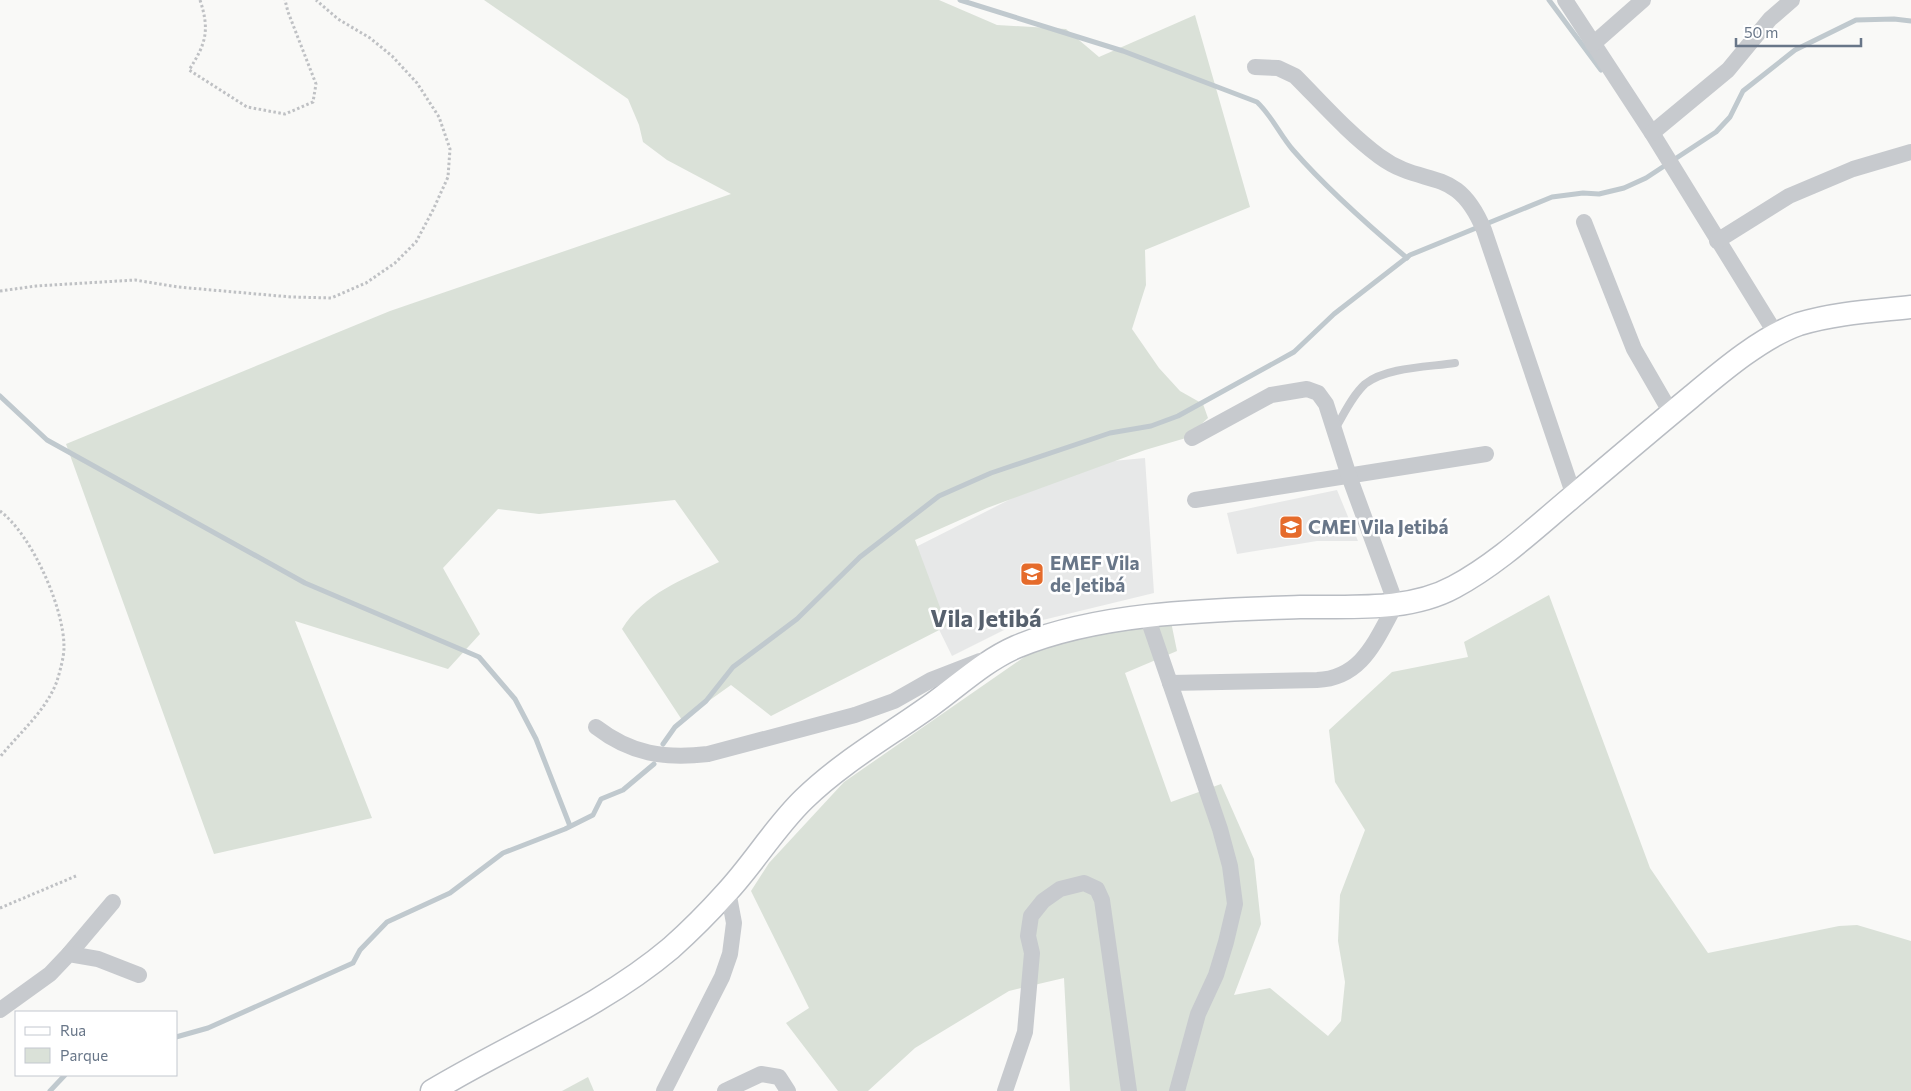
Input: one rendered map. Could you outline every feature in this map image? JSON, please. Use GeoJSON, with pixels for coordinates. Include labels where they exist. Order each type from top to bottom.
{"type":"FeatureCollection","features":[{"type":"Feature","properties":{"kind":"street"},"geometry":{"type":"LineString","coordinates":[[1565,0],[1652,133],[1776,334]]}},
{"type":"Feature","properties":{"kind":"street"},"geometry":{"type":"LineString","coordinates":[[1593,44],[1643,0]]}},
{"type":"Feature","properties":{"kind":"street"},"geometry":{"type":"LineString","coordinates":[[1652,133],[1728,70],[1770,19],[1792,0]]}},
{"type":"Feature","properties":{"kind":"street"},"geometry":{"type":"LineString","coordinates":[[1256,67],[1286,70],[1295,76],[1342,124],[1380,156],[1397,166],[1458,189],[1470,200],[1484,230],[1574,496]]}},
{"type":"Feature","properties":{"kind":"street"},"geometry":{"type":"LineString","coordinates":[[1717,241],[1789,196],[1853,169],[1911,152]]}},
{"type":"Feature","properties":{"kind":"street"},"geometry":{"type":"LineString","coordinates":[[1584,222],[1634,350],[1672,414]]}},
{"type":"Feature","properties":{"kind":"street"},"geometry":{"type":"LineString","coordinates":[[596,727],[627,745],[656,756],[684,757],[708,754],[855,715],[894,701],[931,680],[1015,648],[1070,630],[1147,616],[1396,604],[1429,598],[1451,589],[1477,574],[1526,536],[1714,378],[1776,334],[1801,324],[1846,314],[1911,307]]}},
{"type":"Feature","properties":{"kind":"street"},"geometry":{"type":"LineString","coordinates":[[1192,438],[1271,395],[1307,389],[1318,393],[1326,404],[1349,476],[1396,604]]}},
{"type":"Feature","properties":{"kind":"street"},"geometry":{"type":"LineString","coordinates":[[1195,500],[1486,454]]}},
{"type":"Feature","properties":{"kind":"street"},"geometry":{"type":"LineString","coordinates":[[1170,683],[1331,679],[1348,672],[1364,658],[1396,604]]}},
{"type":"Feature","properties":{"kind":"street"},"geometry":{"type":"LineString","coordinates":[[1147,616],[1220,829],[1230,866],[1235,904],[1216,975],[1198,1014],[1177,1091]]}},
{"type":"Feature","properties":{"kind":"street"},"geometry":{"type":"LineString","coordinates":[[432,1091],[583,1009],[630,981],[674,945],[728,891],[804,799],[851,760],[939,700],[977,670],[1015,648]]}},
{"type":"Feature","properties":{"kind":"street"},"geometry":{"type":"LineString","coordinates":[[1005,1091],[1025,1032],[1032,953],[1028,936],[1031,916],[1043,901],[1060,889],[1084,883],[1097,889],[1102,900],[1129,1091]]}},
{"type":"Feature","properties":{"kind":"street"},"geometry":{"type":"LineString","coordinates":[[664,1091],[722,977],[730,954],[734,923],[728,891]]}},
{"type":"Feature","properties":{"kind":"street"},"geometry":{"type":"LineString","coordinates":[[0,1010],[50,974],[113,902]]}},
{"type":"Feature","properties":{"kind":"street"},"geometry":{"type":"LineString","coordinates":[[69,954],[98,959],[139,976]]}},
{"type":"Feature","properties":{"kind":"street"},"geometry":{"type":"LineString","coordinates":[[725,1091],[761,1074],[779,1077],[788,1091]]}},
{"type":"Feature","properties":{"kind":"lane"},"geometry":{"type":"LineString","coordinates":[[1335,429],[1354,397],[1365,384],[1375,378],[1389,372],[1455,364]]}},
{"type":"Feature","properties":{"kind":"path"},"geometry":{"type":"LineString","coordinates":[[200,0],[206,18],[203,50],[189,70],[247,107],[285,114],[313,102],[316,84],[285,0]]}},
{"type":"Feature","properties":{"kind":"path"},"geometry":{"type":"LineString","coordinates":[[0,291],[36,286],[135,280],[178,287],[260,295],[331,298],[366,283],[395,263],[416,242],[433,210],[448,177],[450,149],[439,117],[418,83],[392,56],[370,38],[338,19],[316,0]]}},
{"type":"Feature","properties":{"kind":"path"},"geometry":{"type":"LineString","coordinates":[[0,512],[11,519],[29,547],[46,580],[58,611],[64,647],[57,681],[43,709],[0,757]]}},
{"type":"Feature","properties":{"kind":"path"},"geometry":{"type":"LineString","coordinates":[[0,908],[76,876]]}},
{"type":"Feature","properties":{"kind":"shaded area","name":"EMEF Vila de Jetibá"},"geometry":{"type":"Polygon","coordinates":[[[1145,458],[1154,593],[1006,629],[952,656],[902,554],[1080,464],[1145,458]]]}},
{"type":"Feature","properties":{"kind":"shaded area","name":"CMEI Vila Jetibá"},"geometry":{"type":"Polygon","coordinates":[[[1337,490],[1358,541],[1317,541],[1237,554],[1227,513],[1337,490]]]}},
{"type":"Feature","properties":{"kind":"green space"},"geometry":{"type":"Polygon","coordinates":[[[484,0],[939,0],[997,25],[1066,29],[1099,57],[1195,15],[1250,207],[1145,250],[1146,285],[1132,329],[1159,368],[1180,391],[1203,404],[1208,418],[1186,438],[1145,450],[987,508],[915,540],[947,626],[771,716],[731,685],[682,720],[622,629],[641,606],[653,597],[678,582],[719,562],[675,500],[539,514],[498,509],[443,568],[480,634],[448,669],[295,621],[372,818],[214,854],[66,444],[390,311],[731,194],[667,160],[643,142],[639,125],[628,99],[484,0]]]}},
{"type":"Feature","properties":{"kind":"green space"},"geometry":{"type":"Polygon","coordinates":[[[1549,595],[1650,868],[1708,953],[1839,926],[1857,925],[1911,941],[1911,1091],[1070,1091],[1064,978],[1009,991],[915,1048],[868,1091],[838,1091],[786,1023],[809,1008],[751,891],[769,863],[844,782],[1030,653],[1069,637],[1169,612],[1177,651],[1125,673],[1171,802],[1221,784],[1254,859],[1261,924],[1234,995],[1270,988],[1328,1036],[1341,1021],[1345,982],[1338,941],[1340,895],[1365,830],[1335,782],[1329,730],[1392,672],[1468,657],[1464,642],[1549,595]]]}},
{"type":"Feature","properties":{"kind":"green space"},"geometry":{"type":"Polygon","coordinates":[[[588,1077],[594,1091],[562,1091],[588,1077]]]}},
{"type":"Feature","properties":{"kind":"waterway"},"geometry":{"type":"LineString","coordinates":[[960,0],[1123,51],[1257,102],[1293,150],[1319,178],[1407,258]]}},
{"type":"Feature","properties":{"kind":"waterway"},"geometry":{"type":"LineString","coordinates":[[1549,0],[1601,70]]}},
{"type":"Feature","properties":{"kind":"waterway"},"geometry":{"type":"LineString","coordinates":[[663,744],[675,727],[706,701],[733,667],[797,619],[860,557],[939,496],[991,473],[1110,433],[1151,426],[1178,416],[1294,352],[1334,314],[1410,255],[1552,197],[1583,193],[1599,194],[1624,188],[1646,178],[1716,132],[1730,117],[1743,91],[1795,50],[1856,20],[1894,19],[1911,21]]}},
{"type":"Feature","properties":{"kind":"waterway"},"geometry":{"type":"LineString","coordinates":[[0,396],[47,440],[305,583],[479,657],[515,699],[536,739],[570,826]]}},
{"type":"Feature","properties":{"kind":"waterway"},"geometry":{"type":"LineString","coordinates":[[178,1036],[208,1028],[353,963],[360,950],[387,922],[450,893],[503,853],[565,829],[593,815],[601,799],[623,790],[654,764]]}},
{"type":"Feature","properties":{"kind":"waterway"},"geometry":{"type":"LineString","coordinates":[[50,1091],[64,1076]]}},
{"type":"Feature","properties":{"kind":"place","name":"CMEI Vila Jetibá"},"geometry":{"type":"Point","coordinates":[1291,527]}},
{"type":"Feature","properties":{"kind":"place","name":"EMEF Vila de Jetibá"},"geometry":{"type":"Point","coordinates":[1032,574]}},
{"type":"Feature","properties":{"kind":"district","name":"Vila Jetibá"},"geometry":{"type":"Point","coordinates":[986,619]}}]}
